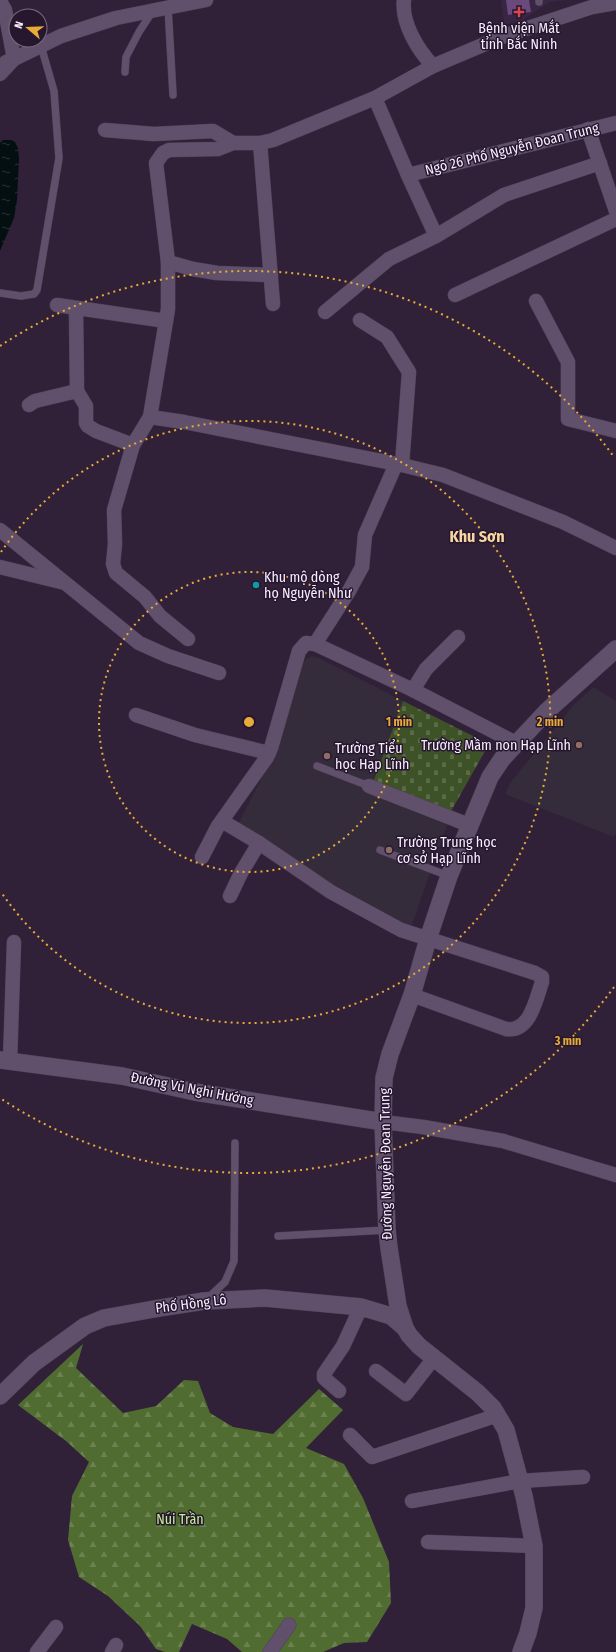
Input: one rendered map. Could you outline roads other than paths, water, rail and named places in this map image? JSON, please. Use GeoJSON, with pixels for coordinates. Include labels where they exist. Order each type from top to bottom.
{"type":"FeatureCollection","features":[{"type":"Feature","properties":{"kind":"street"},"geometry":{"type":"LineString","coordinates":[[0,64],[36,49],[61,36],[116,18],[206,0]]}},
{"type":"Feature","properties":{"kind":"street"},"geometry":{"type":"LineString","coordinates":[[404,0],[403,5],[412,36],[423,55],[433,66]]}},
{"type":"Feature","properties":{"kind":"street"},"geometry":{"type":"LineString","coordinates":[[0,1],[5,10],[14,59]]}},
{"type":"Feature","properties":{"kind":"street"},"geometry":{"type":"LineString","coordinates":[[188,639],[160,616],[145,597],[116,573],[113,564],[115,530],[114,510],[133,445],[150,417],[168,309],[168,262],[156,163],[162,153],[169,150],[218,149],[233,143],[260,143],[272,140],[375,98],[433,66],[504,36],[592,7],[616,3]]}},
{"type":"Feature","properties":{"kind":"street"},"geometry":{"type":"LineString","coordinates":[[0,74],[14,59]]}},
{"type":"Feature","properties":{"kind":"street"},"geometry":{"type":"LineString","coordinates":[[375,98],[436,236]]}},
{"type":"Feature","properties":{"kind":"street","name":"Ngõ 26 Phố Nguyễn Đoan Trung"},"geometry":{"type":"LineString","coordinates":[[408,175],[616,123]]}},
{"type":"Feature","properties":{"kind":"street"},"geometry":{"type":"LineString","coordinates":[[588,129],[616,211]]}},
{"type":"Feature","properties":{"kind":"street"},"geometry":{"type":"LineString","coordinates":[[105,130],[154,134],[213,131],[233,143]]}},
{"type":"Feature","properties":{"kind":"street"},"geometry":{"type":"LineString","coordinates":[[260,143],[273,304]]}},
{"type":"Feature","properties":{"kind":"street"},"geometry":{"type":"LineString","coordinates":[[325,312],[389,259],[436,236],[504,195],[600,163]]}},
{"type":"Feature","properties":{"kind":"street"},"geometry":{"type":"LineString","coordinates":[[455,295],[616,219]]}},
{"type":"Feature","properties":{"kind":"street"},"geometry":{"type":"LineString","coordinates":[[168,262],[193,269],[217,273],[271,276]]}},
{"type":"Feature","properties":{"kind":"street"},"geometry":{"type":"LineString","coordinates":[[536,301],[568,362],[568,419],[616,431]]}},
{"type":"Feature","properties":{"kind":"street"},"geometry":{"type":"LineString","coordinates":[[57,306],[166,321]]}},
{"type":"Feature","properties":{"kind":"street"},"geometry":{"type":"LineString","coordinates":[[76,308],[77,391],[86,406],[86,423],[96,431],[133,445]]}},
{"type":"Feature","properties":{"kind":"street"},"geometry":{"type":"LineString","coordinates":[[315,644],[362,568],[365,535],[399,464],[409,372],[387,337],[360,320]]}},
{"type":"Feature","properties":{"kind":"street"},"geometry":{"type":"LineString","coordinates":[[29,405],[35,401],[77,391]]}},
{"type":"Feature","properties":{"kind":"street"},"geometry":{"type":"LineString","coordinates":[[150,417],[184,422],[399,464],[443,476],[563,522],[616,548]]}},
{"type":"Feature","properties":{"kind":"street"},"geometry":{"type":"LineString","coordinates":[[0,530],[139,643],[174,658],[220,673]]}},
{"type":"Feature","properties":{"kind":"street"},"geometry":{"type":"LineString","coordinates":[[0,567],[66,584]]}},
{"type":"Feature","properties":{"kind":"street"},"geometry":{"type":"LineString","coordinates":[[413,690],[426,669],[458,637]]}},
{"type":"Feature","properties":{"kind":"street"},"geometry":{"type":"LineString","coordinates":[[202,857],[222,821],[269,753],[299,651],[306,643],[315,644],[413,690],[516,743]]}},
{"type":"Feature","properties":{"kind":"street","name":"Đường Nguyễn Đoan Trung"},"geometry":{"type":"LineString","coordinates":[[521,1652],[528,1633],[534,1608],[534,1546],[520,1481],[506,1430],[498,1415],[478,1393],[419,1346],[409,1335],[405,1328],[398,1306],[388,1248],[387,1230],[383,1122],[386,1067],[412,995],[428,939],[450,876],[469,825],[490,777],[502,759],[516,743],[570,689],[616,649]]}},
{"type":"Feature","properties":{"kind":"street"},"geometry":{"type":"LineString","coordinates":[[136,715],[195,735],[269,753]]}},
{"type":"Feature","properties":{"kind":"street"},"geometry":{"type":"LineString","coordinates":[[369,786],[469,825]]}},
{"type":"Feature","properties":{"kind":"street"},"geometry":{"type":"LineString","coordinates":[[222,821],[259,842],[331,892],[401,930],[535,973],[542,977],[542,982],[528,1018],[515,1029],[506,1029],[412,995]]}},
{"type":"Feature","properties":{"kind":"street"},"geometry":{"type":"LineString","coordinates":[[230,896],[240,873],[259,842]]}},
{"type":"Feature","properties":{"kind":"street"},"geometry":{"type":"LineString","coordinates":[[5,1061],[14,942]]}},
{"type":"Feature","properties":{"kind":"street","name":"Đường Vũ Nghi Hướng"},"geometry":{"type":"LineString","coordinates":[[5,1061],[122,1076],[195,1092],[383,1122]]}},
{"type":"Feature","properties":{"kind":"street"},"geometry":{"type":"LineString","coordinates":[[383,1122],[430,1128],[504,1141],[616,1175]]}},
{"type":"Feature","properties":{"kind":"street","name":"Phố Hồng Lô"},"geometry":{"type":"LineString","coordinates":[[0,1396],[34,1363],[84,1326],[104,1318],[204,1301],[265,1298],[361,1308],[391,1316],[405,1328]]}},
{"type":"Feature","properties":{"kind":"street"},"geometry":{"type":"LineString","coordinates":[[339,1390],[324,1378],[324,1374],[343,1346],[361,1308]]}},
{"type":"Feature","properties":{"kind":"street"},"geometry":{"type":"LineString","coordinates":[[376,1371],[406,1394],[434,1358]]}},
{"type":"Feature","properties":{"kind":"street"},"geometry":{"type":"LineString","coordinates":[[350,1435],[372,1457],[498,1415]]}},
{"type":"Feature","properties":{"kind":"street"},"geometry":{"type":"LineString","coordinates":[[412,1501],[520,1481],[583,1477]]}},
{"type":"Feature","properties":{"kind":"street"},"geometry":{"type":"LineString","coordinates":[[428,1542],[534,1546]]}},
{"type":"Feature","properties":{"kind":"street"},"geometry":{"type":"LineString","coordinates":[[270,1652],[289,1625]]}},
{"type":"Feature","properties":{"kind":"street"},"geometry":{"type":"LineString","coordinates":[[37,1652],[56,1627]]}},
{"type":"Feature","properties":{"kind":"lane"},"geometry":{"type":"LineString","coordinates":[[168,7],[173,95]]}},
{"type":"Feature","properties":{"kind":"lane"},"geometry":{"type":"LineString","coordinates":[[125,72],[126,57],[139,32],[154,10]]}},
{"type":"Feature","properties":{"kind":"lane"},"geometry":{"type":"LineString","coordinates":[[0,293],[21,296],[34,294],[37,290],[59,158],[54,91],[36,49]]}},
{"type":"Feature","properties":{"kind":"lane"},"geometry":{"type":"LineString","coordinates":[[316,766],[369,786]]}},
{"type":"Feature","properties":{"kind":"lane"},"geometry":{"type":"LineString","coordinates":[[380,850],[450,876]]}},
{"type":"Feature","properties":{"kind":"lane"},"geometry":{"type":"LineString","coordinates":[[204,1301],[225,1282],[234,1262],[235,1143]]}},
{"type":"Feature","properties":{"kind":"lane"},"geometry":{"type":"LineString","coordinates":[[278,1236],[387,1230]]}},
{"type":"Feature","properties":{"kind":"water"},"geometry":{"type":"Polygon","coordinates":[[[3,140],[11,140],[15,142],[18,148],[19,159],[17,200],[14,218],[0,251],[0,143],[3,140]]]}},
{"type":"Feature","properties":{"kind":"place","name":"Bệnh viện Mắt tỉnh Bắc Ninh"},"geometry":{"type":"Point","coordinates":[519,12]}},
{"type":"Feature","properties":{"kind":"place","name":"Khu mộ dòng họ Nguyễn Như"},"geometry":{"type":"Point","coordinates":[256,585]}},
{"type":"Feature","properties":{"kind":"place","name":"Trường Mầm non Hạp Lĩnh"},"geometry":{"type":"Point","coordinates":[579,745]}},
{"type":"Feature","properties":{"kind":"place","name":"Trường Tiểu học Hạp Lĩnh"},"geometry":{"type":"Point","coordinates":[327,756]}},
{"type":"Feature","properties":{"kind":"place","name":"Trường Trung học cơ sở Hạp Lĩnh"},"geometry":{"type":"Point","coordinates":[389,850]}},
{"type":"Feature","properties":{"kind":"district","name":"Khu Sơn"},"geometry":{"type":"Point","coordinates":[477,536]}},
{"type":"Feature","properties":{"kind":"park label","name":"Núi Trần"},"geometry":{"type":"Point","coordinates":[180,1519]}}]}
